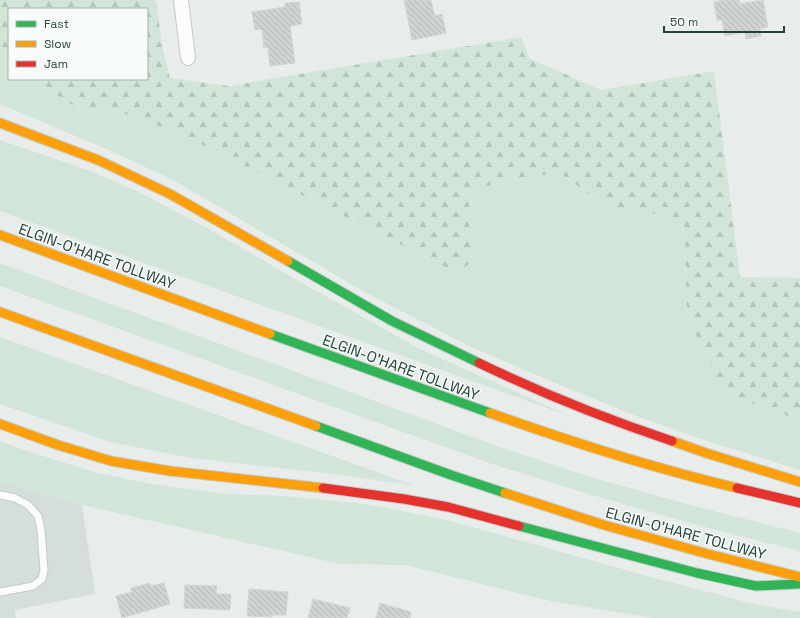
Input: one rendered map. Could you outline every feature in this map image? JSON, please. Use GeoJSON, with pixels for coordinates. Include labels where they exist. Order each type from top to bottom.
{"type":"FeatureCollection","features":[{"type":"Feature","properties":{"kind":"highway"},"geometry":{"type":"LineString","coordinates":[[0,123],[98,160],[170,194],[392,321],[485,366],[554,397],[706,454],[800,482]]}},
{"type":"Feature","properties":{"kind":"highway","name":"ELGIN-O'HARE TOLLWAY"},"geometry":{"type":"LineString","coordinates":[[0,236],[338,360],[554,436],[627,459],[800,504]]}},
{"type":"Feature","properties":{"kind":"highway","name":"ELGIN-O'HARE TOLLWAY"},"geometry":{"type":"LineString","coordinates":[[0,312],[451,475],[604,525],[708,554],[800,577]]}},
{"type":"Feature","properties":{"kind":"highway"},"geometry":{"type":"LineString","coordinates":[[0,424],[58,445],[111,461],[170,470],[411,500],[448,507],[697,573],[756,586],[800,584]]}},
{"type":"Feature","properties":{"kind":"street"},"geometry":{"type":"LineString","coordinates":[[181,0],[188,58]]}},
{"type":"Feature","properties":{"kind":"lane"},"geometry":{"type":"LineString","coordinates":[[0,495],[16,498],[28,505],[38,516],[41,530],[44,570],[42,579],[33,586],[0,592]]}},
{"type":"Feature","properties":{"kind":"shaded area"},"geometry":{"type":"Polygon","coordinates":[[[0,481],[82,505],[95,594],[15,610],[16,618],[0,618],[0,481]]]}},
{"type":"Feature","properties":{"kind":"green space"},"geometry":{"type":"Polygon","coordinates":[[[0,0],[156,0],[162,46],[170,78],[229,86],[522,37],[529,58],[601,90],[714,71],[740,277],[800,278],[800,420],[725,394],[687,316],[685,233],[659,214],[614,211],[559,173],[512,179],[473,190],[467,218],[475,244],[473,260],[461,271],[443,266],[183,135],[114,110],[87,114],[34,80],[148,80],[148,8],[8,8],[8,63],[0,58],[0,0]]]}},
{"type":"Feature","properties":{"kind":"green space"},"geometry":{"type":"Polygon","coordinates":[[[0,58],[8,63],[8,80],[34,80],[87,114],[114,109],[183,135],[419,254],[475,244],[467,218],[473,190],[512,179],[559,173],[609,208],[659,214],[685,233],[687,316],[725,393],[800,420],[800,470],[698,438],[636,416],[471,347],[370,295],[171,179],[111,151],[0,104],[0,58]]]}},
{"type":"Feature","properties":{"kind":"green space"},"geometry":{"type":"Polygon","coordinates":[[[0,140],[91,171],[137,191],[207,228],[420,349],[572,417],[0,211],[0,140]]]}},
{"type":"Feature","properties":{"kind":"green space"},"geometry":{"type":"Polygon","coordinates":[[[0,263],[497,446],[590,477],[800,533],[800,551],[693,524],[492,464],[0,286],[0,263]]]}},
{"type":"Feature","properties":{"kind":"green space"},"geometry":{"type":"Polygon","coordinates":[[[0,337],[416,486],[342,475],[191,458],[110,442],[0,404],[0,337]]]}},
{"type":"Feature","properties":{"kind":"green space"},"geometry":{"type":"Polygon","coordinates":[[[0,441],[98,473],[151,484],[225,494],[285,496],[366,504],[447,520],[754,604],[800,612],[800,618],[653,618],[550,601],[405,565],[340,564],[82,505],[0,481],[0,441]]]}},
{"type":"Feature","properties":{"kind":"building"},"geometry":{"type":"Polygon","coordinates":[[[404,0],[431,0],[435,16],[442,14],[446,33],[412,40],[404,0]]]}},
{"type":"Feature","properties":{"kind":"building"},"geometry":{"type":"Polygon","coordinates":[[[723,0],[739,0],[740,4],[763,0],[768,27],[760,29],[761,36],[746,39],[745,32],[725,36],[722,20],[717,20],[714,2],[723,0]]]}},
{"type":"Feature","properties":{"kind":"building"},"geometry":{"type":"Polygon","coordinates":[[[299,2],[302,24],[290,26],[295,63],[270,66],[268,47],[264,48],[262,29],[255,30],[252,12],[285,7],[285,3],[299,2]]]}},
{"type":"Feature","properties":{"kind":"building"},"geometry":{"type":"Polygon","coordinates":[[[150,583],[151,586],[164,583],[170,604],[122,618],[116,596],[132,592],[131,588],[150,583]]]}},
{"type":"Feature","properties":{"kind":"building"},"geometry":{"type":"Polygon","coordinates":[[[185,585],[217,586],[216,594],[231,594],[230,610],[184,608],[185,585]]]}},
{"type":"Feature","properties":{"kind":"building"},"geometry":{"type":"Polygon","coordinates":[[[249,589],[288,592],[286,615],[272,615],[272,617],[247,616],[249,589]]]}},
{"type":"Feature","properties":{"kind":"building"},"geometry":{"type":"Polygon","coordinates":[[[313,599],[350,608],[347,618],[308,618],[313,599]]]}},
{"type":"Feature","properties":{"kind":"building"},"geometry":{"type":"Polygon","coordinates":[[[380,603],[411,612],[410,618],[376,618],[380,603]]]}},
{"type":"Feature","properties":{"kind":"traffic: fast"},"geometry":{"type":"LineString","coordinates":[[288,261],[392,321],[479,363]]}},
{"type":"Feature","properties":{"kind":"traffic: fast"},"geometry":{"type":"LineString","coordinates":[[270,334],[490,413]]}},
{"type":"Feature","properties":{"kind":"traffic: fast"},"geometry":{"type":"LineString","coordinates":[[316,426],[505,493]]}},
{"type":"Feature","properties":{"kind":"traffic: fast"},"geometry":{"type":"LineString","coordinates":[[519,526],[697,573],[756,586],[798,584]]}},
{"type":"Feature","properties":{"kind":"traffic: slow"},"geometry":{"type":"LineString","coordinates":[[0,123],[98,160],[170,194],[288,261]]}},
{"type":"Feature","properties":{"kind":"traffic: slow"},"geometry":{"type":"LineString","coordinates":[[0,235],[270,334]]}},
{"type":"Feature","properties":{"kind":"traffic: slow"},"geometry":{"type":"LineString","coordinates":[[0,312],[316,426]]}},
{"type":"Feature","properties":{"kind":"traffic: slow"},"geometry":{"type":"LineString","coordinates":[[490,413],[612,454],[737,488]]}},
{"type":"Feature","properties":{"kind":"traffic: slow"},"geometry":{"type":"LineString","coordinates":[[0,424],[58,445],[111,461],[170,471],[323,488]]}},
{"type":"Feature","properties":{"kind":"traffic: slow"},"geometry":{"type":"LineString","coordinates":[[672,441],[800,482]]}},
{"type":"Feature","properties":{"kind":"traffic: slow"},"geometry":{"type":"LineString","coordinates":[[505,493],[604,525],[708,554],[800,577]]}},
{"type":"Feature","properties":{"kind":"traffic: jam"},"geometry":{"type":"LineString","coordinates":[[479,363],[574,405],[672,441]]}},
{"type":"Feature","properties":{"kind":"traffic: jam"},"geometry":{"type":"LineString","coordinates":[[323,488],[404,499],[448,507],[519,526]]}},
{"type":"Feature","properties":{"kind":"traffic: jam"},"geometry":{"type":"LineString","coordinates":[[737,488],[800,503]]}}]}
